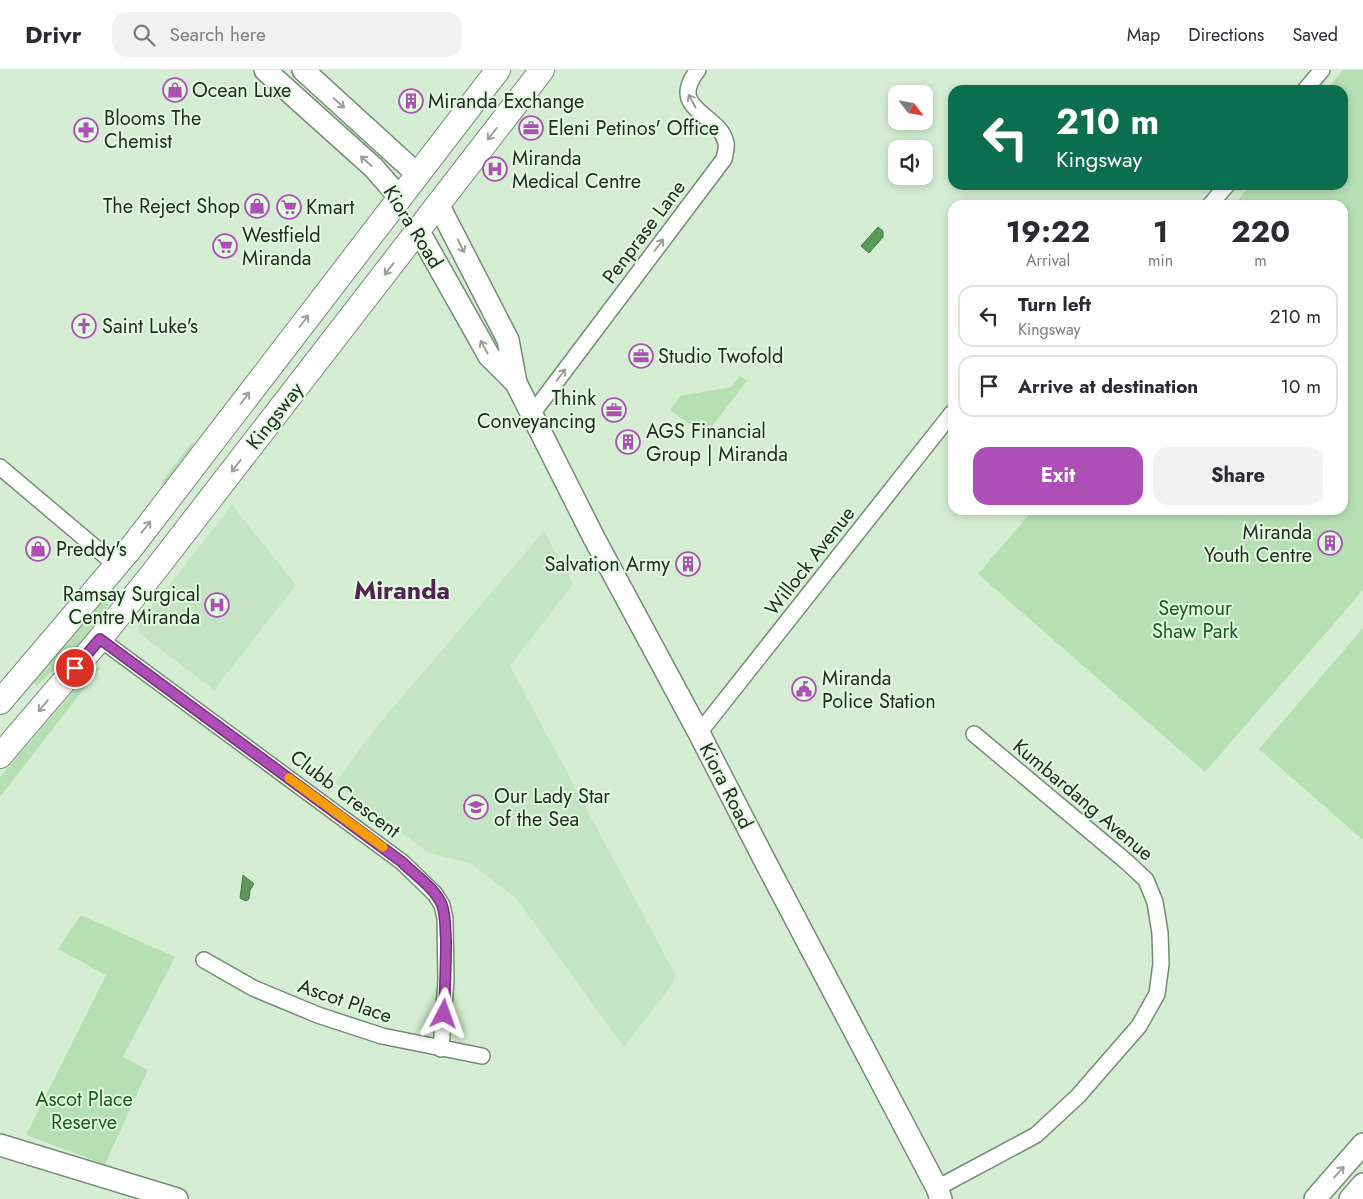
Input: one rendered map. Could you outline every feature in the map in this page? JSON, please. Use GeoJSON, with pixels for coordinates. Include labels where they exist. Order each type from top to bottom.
{"type":"FeatureCollection","features":[{"type":"Feature","properties":{"kind":"main road","name":"Kiora Road"},"geometry":{"type":"LineString","coordinates":[[265,70],[374,168],[399,197],[489,356],[516,383]]}},
{"type":"Feature","properties":{"kind":"main road","name":"Kiora Road"},"geometry":{"type":"LineString","coordinates":[[303,70],[417,174],[438,204],[508,340],[516,383],[594,538],[943,1195]]}},
{"type":"Feature","properties":{"kind":"main road","name":"Kingsway"},"geometry":{"type":"LineString","coordinates":[[0,702],[116,565],[498,70]]}},
{"type":"Feature","properties":{"kind":"main road","name":"Kingsway"},"geometry":{"type":"LineString","coordinates":[[0,756],[100,639],[542,70]]}},
{"type":"Feature","properties":{"kind":"main road"},"geometry":{"type":"LineString","coordinates":[[116,565],[141,587]]}},
{"type":"Feature","properties":{"kind":"main road"},"geometry":{"type":"LineString","coordinates":[[1314,1199],[1363,1144]]}},
{"type":"Feature","properties":{"kind":"main road"},"geometry":{"type":"LineString","coordinates":[[0,1145],[177,1199]]}},
{"type":"Feature","properties":{"kind":"main road"},"geometry":{"type":"LineString","coordinates":[[1350,1199],[1363,1184]]}},
{"type":"Feature","properties":{"kind":"street","name":"Penprase Lane"},"geometry":{"type":"LineString","coordinates":[[532,414],[724,159],[726,144],[722,132],[692,105],[687,92],[691,79],[698,70]]}},
{"type":"Feature","properties":{"kind":"street"},"geometry":{"type":"LineString","coordinates":[[1309,85],[1322,70]]}},
{"type":"Feature","properties":{"kind":"street"},"geometry":{"type":"LineString","coordinates":[[1214,200],[1223,190]]}},
{"type":"Feature","properties":{"kind":"street","name":"Willock Avenue"},"geometry":{"type":"LineString","coordinates":[[699,733],[948,419]]}},
{"type":"Feature","properties":{"kind":"street"},"geometry":{"type":"LineString","coordinates":[[0,467],[116,565]]}},
{"type":"Feature","properties":{"kind":"street","name":"Clubb Crescent"},"geometry":{"type":"LineString","coordinates":[[100,639],[402,862],[435,894],[442,905],[445,918],[446,980],[441,1049]]}},
{"type":"Feature","properties":{"kind":"street","name":"Kumbardang Avenue"},"geometry":{"type":"LineString","coordinates":[[943,1195],[1036,1135],[1078,1096],[1140,1026],[1157,994],[1161,964],[1160,933],[1155,902],[1146,880],[1128,862],[974,734]]}},
{"type":"Feature","properties":{"kind":"street","name":"Ascot Place"},"geometry":{"type":"LineString","coordinates":[[204,960],[253,988],[318,1015],[382,1036],[482,1056]]}},
{"type":"Feature","properties":{"kind":"shaded area"},"geometry":{"type":"Polygon","coordinates":[[[878,227],[883,231],[883,237],[869,253],[861,246],[878,227]]]}},
{"type":"Feature","properties":{"kind":"shaded area","name":"Ramsay Surgical Centre Miranda"},"geometry":{"type":"Polygon","coordinates":[[[232,505],[296,585],[214,690],[139,633],[138,625],[232,505]]]}},
{"type":"Feature","properties":{"kind":"shaded area","name":"Our Lady Star of the Sea"},"geometry":{"type":"Polygon","coordinates":[[[544,531],[573,584],[510,666],[675,974],[674,982],[624,1047],[516,898],[470,863],[429,853],[335,783],[378,725],[544,531]]]}},
{"type":"Feature","properties":{"kind":"shaded area"},"geometry":{"type":"Polygon","coordinates":[[[243,875],[254,884],[250,890],[249,899],[246,901],[240,898],[243,875]]]}},
{"type":"Feature","properties":{"kind":"green space","name":"Seymour Shaw Park"},"geometry":{"type":"Polygon","coordinates":[[[1343,70],[1363,70],[1363,590],[1205,772],[978,574],[1029,515],[1348,515],[1348,200],[1238,200],[1246,190],[1348,190],[1348,85],[1330,85],[1343,70]]]}},
{"type":"Feature","properties":{"kind":"green space"},"geometry":{"type":"Polygon","coordinates":[[[740,376],[747,381],[705,435],[670,410],[680,396],[731,387],[740,376]]]}},
{"type":"Feature","properties":{"kind":"green space"},"geometry":{"type":"Polygon","coordinates":[[[192,442],[194,445],[163,485],[161,483],[192,442]]]}},
{"type":"Feature","properties":{"kind":"green space"},"geometry":{"type":"Polygon","coordinates":[[[109,594],[113,596],[97,622],[69,656],[36,686],[34,682],[109,594]]]}},
{"type":"Feature","properties":{"kind":"green space"},"geometry":{"type":"Polygon","coordinates":[[[1363,628],[1363,840],[1259,749],[1363,628]]]}},
{"type":"Feature","properties":{"kind":"green space"},"geometry":{"type":"Polygon","coordinates":[[[100,666],[0,797],[0,777],[87,676],[100,666]]]}},
{"type":"Feature","properties":{"kind":"green space","name":"Ascot Place Reserve"},"geometry":{"type":"Polygon","coordinates":[[[81,915],[175,957],[123,1057],[148,1070],[105,1164],[26,1135],[106,975],[58,949],[81,915]]]}},
{"type":"Feature","properties":{"kind":"slow traffic"},"geometry":{"type":"LineString","coordinates":[[289,778],[383,847]]}},
{"type":"Feature","properties":{"kind":"place","name":"Ocean Luxe"},"geometry":{"type":"Point","coordinates":[175,90]}},
{"type":"Feature","properties":{"kind":"place","name":"Miranda Exchange"},"geometry":{"type":"Point","coordinates":[411,101]}},
{"type":"Feature","properties":{"kind":"place","name":"Eleni Petinos' Office"},"geometry":{"type":"Point","coordinates":[531,128]}},
{"type":"Feature","properties":{"kind":"place","name":"Blooms The Chemist"},"geometry":{"type":"Point","coordinates":[86,130]}},
{"type":"Feature","properties":{"kind":"place","name":"Miranda Medical Centre"},"geometry":{"type":"Point","coordinates":[495,169]}},
{"type":"Feature","properties":{"kind":"place","name":"The Reject Shop"},"geometry":{"type":"Point","coordinates":[257,206]}},
{"type":"Feature","properties":{"kind":"place","name":"Kmart"},"geometry":{"type":"Point","coordinates":[289,207]}},
{"type":"Feature","properties":{"kind":"place","name":"Westfield Miranda"},"geometry":{"type":"Point","coordinates":[225,246]}},
{"type":"Feature","properties":{"kind":"place","name":"Saint Luke's"},"geometry":{"type":"Point","coordinates":[84,326]}},
{"type":"Feature","properties":{"kind":"place","name":"Studio Twofold"},"geometry":{"type":"Point","coordinates":[641,356]}},
{"type":"Feature","properties":{"kind":"place","name":"Think Conveyancing"},"geometry":{"type":"Point","coordinates":[614,410]}},
{"type":"Feature","properties":{"kind":"place","name":"AGS Financial Group | Miranda"},"geometry":{"type":"Point","coordinates":[628,442]}},
{"type":"Feature","properties":{"kind":"place","name":"Miranda Youth Centre"},"geometry":{"type":"Point","coordinates":[1330,543]}},
{"type":"Feature","properties":{"kind":"place","name":"Preddy's"},"geometry":{"type":"Point","coordinates":[38,549]}},
{"type":"Feature","properties":{"kind":"place","name":"Salvation Army"},"geometry":{"type":"Point","coordinates":[688,564]}},
{"type":"Feature","properties":{"kind":"place","name":"Ramsay Surgical Centre Miranda"},"geometry":{"type":"Point","coordinates":[217,605]}},
{"type":"Feature","properties":{"kind":"place","name":"Miranda Police Station"},"geometry":{"type":"Point","coordinates":[804,689]}},
{"type":"Feature","properties":{"kind":"place","name":"Our Lady Star of the Sea"},"geometry":{"type":"Point","coordinates":[476,807]}},
{"type":"Feature","properties":{"kind":"district","name":"Miranda"},"geometry":{"type":"Point","coordinates":[402,590]}},
{"type":"Feature","properties":{"kind":"route"},"geometry":{"type":"LineString","coordinates":[[75,668],[100,639],[402,862],[435,894],[442,905],[445,918],[446,980],[444,1014]]}}]}
